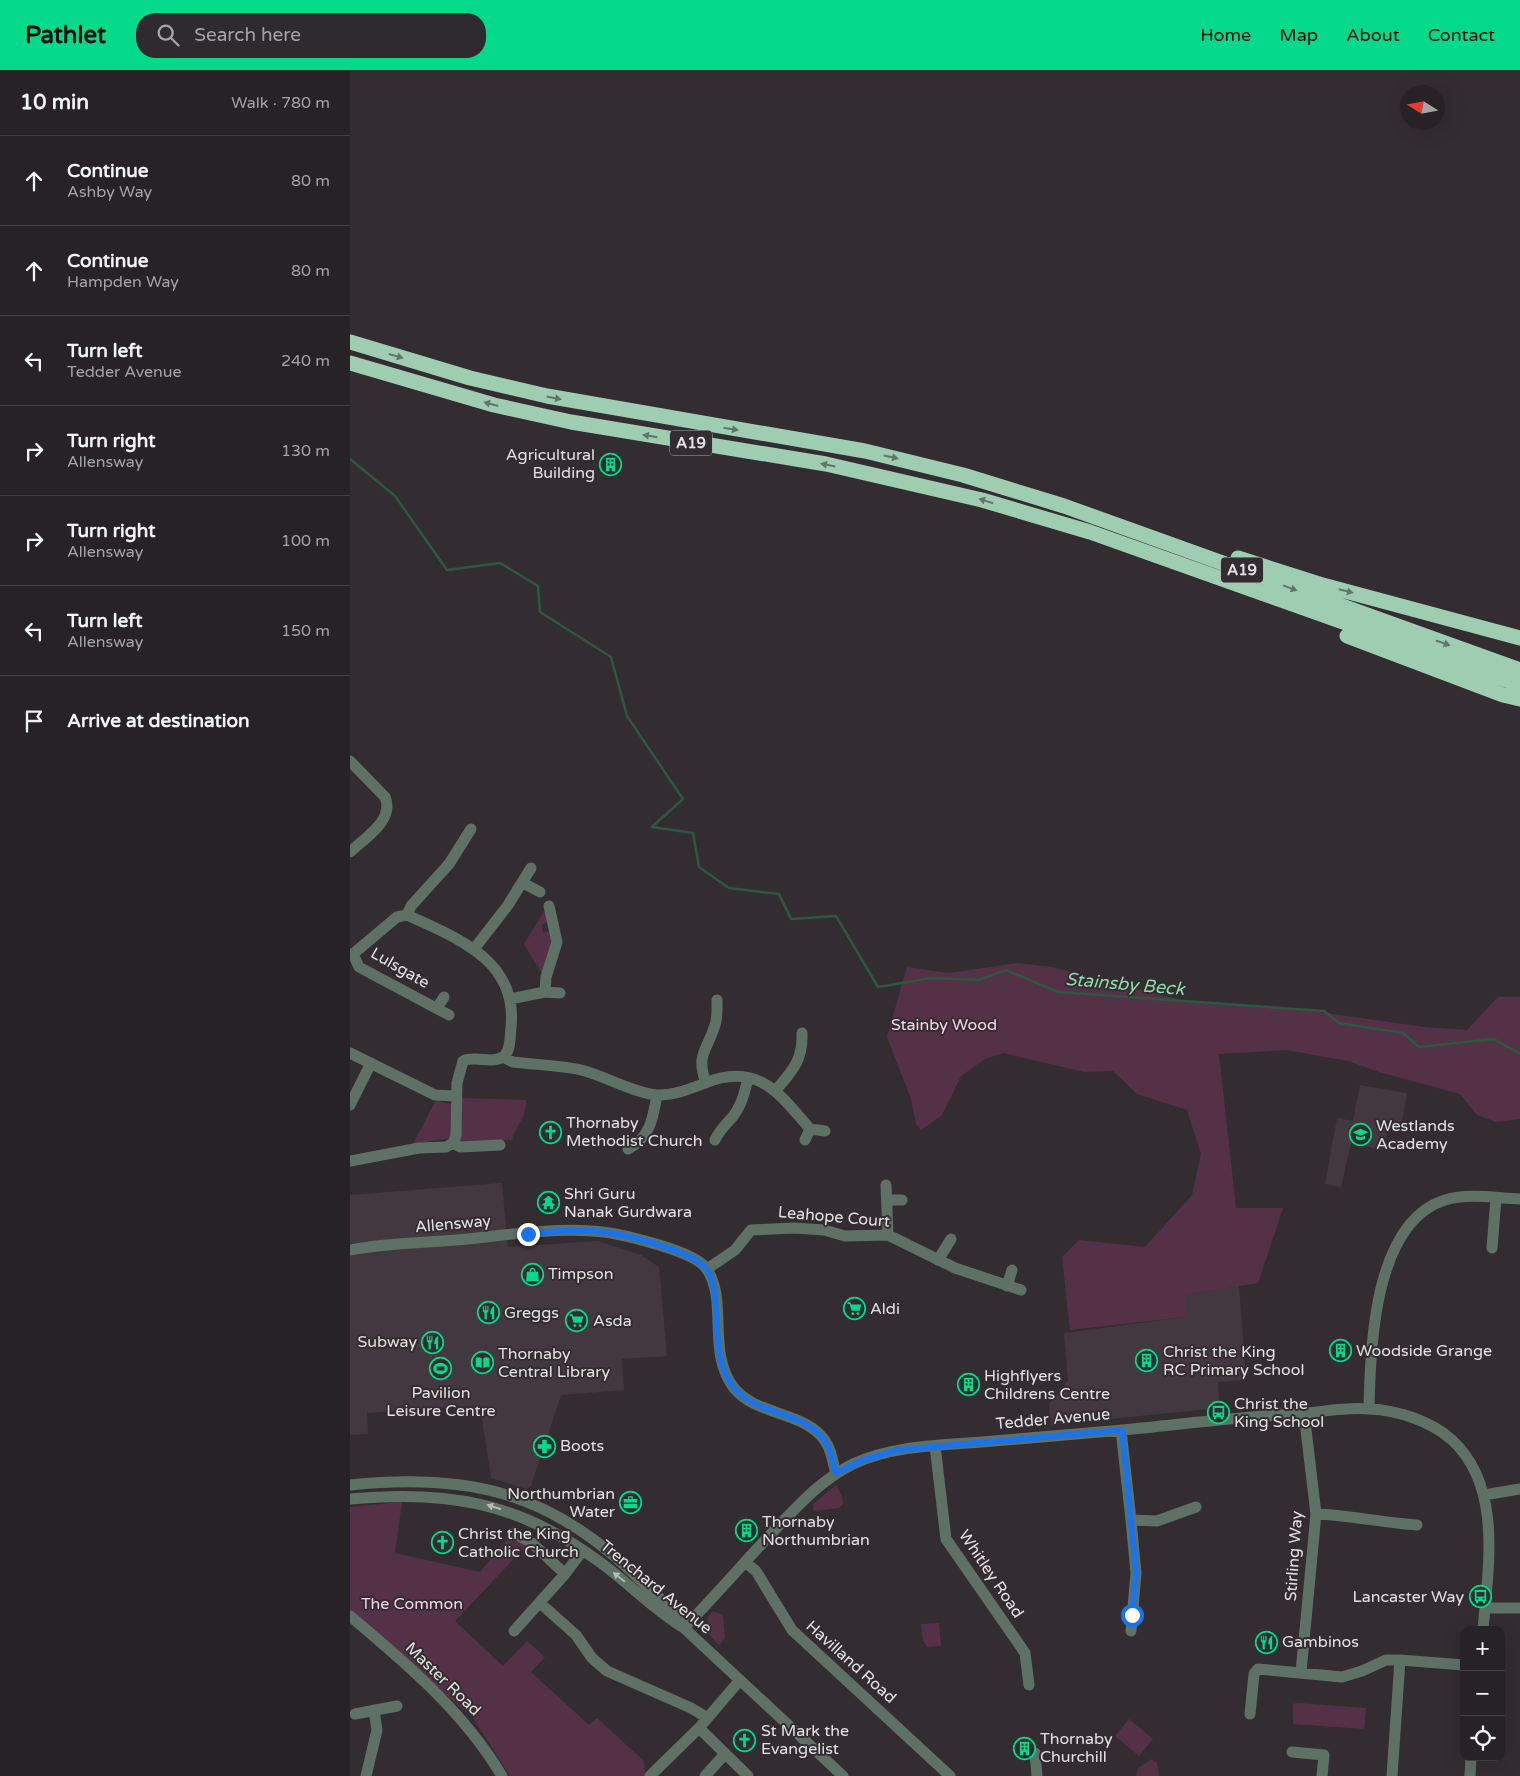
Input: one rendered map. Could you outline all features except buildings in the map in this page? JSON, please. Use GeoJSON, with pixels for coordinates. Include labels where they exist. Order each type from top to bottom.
{"type":"FeatureCollection","features":[{"type":"Feature","properties":{"kind":"highway","name":"A19"},"geometry":{"type":"LineString","coordinates":[[350,342],[470,378],[547,396],[865,452],[962,475],[1064,506],[1520,670]]}},
{"type":"Feature","properties":{"kind":"highway","name":"A19"},"geometry":{"type":"LineString","coordinates":[[350,363],[494,405],[639,434],[826,464],[912,482],[1098,535],[1520,685]]}},
{"type":"Feature","properties":{"kind":"highway"},"geometry":{"type":"LineString","coordinates":[[962,475],[1019,483],[1255,564],[1520,638]]}},
{"type":"Feature","properties":{"kind":"highway"},"geometry":{"type":"LineString","coordinates":[[1033,516],[1494,691],[1520,698]]}},
{"type":"Feature","properties":{"kind":"highway"},"geometry":{"type":"LineString","coordinates":[[1473,626],[1520,642]]}},
{"type":"Feature","properties":{"kind":"highway"},"geometry":{"type":"LineString","coordinates":[[1404,645],[1441,664],[1520,698]]}},
{"type":"Feature","properties":{"kind":"street"},"geometry":{"type":"LineString","coordinates":[[350,761],[385,797],[388,804],[386,817],[350,852]]}},
{"type":"Feature","properties":{"kind":"street"},"geometry":{"type":"LineString","coordinates":[[407,915],[411,906],[449,864],[464,834]]}},
{"type":"Feature","properties":{"kind":"street"},"geometry":{"type":"LineString","coordinates":[[474,949],[523,883],[531,868]]}},
{"type":"Feature","properties":{"kind":"street"},"geometry":{"type":"LineString","coordinates":[[523,883],[540,892]]}},
{"type":"Feature","properties":{"kind":"street"},"geometry":{"type":"LineString","coordinates":[[545,992],[546,977],[557,942],[549,926],[550,906]]}},
{"type":"Feature","properties":{"kind":"street"},"geometry":{"type":"LineString","coordinates":[[350,1161],[419,1148],[446,1147],[453,1143],[456,1136],[457,1083],[464,1061],[470,1058],[493,1060],[503,1057],[508,1051],[512,1014],[510,999],[501,977],[488,959],[474,949],[407,915],[398,917],[352,954]]}},
{"type":"Feature","properties":{"kind":"street","name":"Lulsgate"},"geometry":{"type":"LineString","coordinates":[[352,954],[359,967],[449,1014]]}},
{"type":"Feature","properties":{"kind":"street"},"geometry":{"type":"LineString","coordinates":[[510,999],[545,992],[560,993]]}},
{"type":"Feature","properties":{"kind":"street","name":"Lulsgate"},"geometry":{"type":"LineString","coordinates":[[437,1008],[444,997]]}},
{"type":"Feature","properties":{"kind":"street"},"geometry":{"type":"LineString","coordinates":[[706,1083],[701,1068],[703,1051],[717,1017],[717,1000]]}},
{"type":"Feature","properties":{"kind":"street"},"geometry":{"type":"LineString","coordinates":[[705,1015],[717,1017]]}},
{"type":"Feature","properties":{"kind":"street"},"geometry":{"type":"LineString","coordinates":[[776,1090],[795,1068],[802,1049],[802,1033]]}},
{"type":"Feature","properties":{"kind":"street"},"geometry":{"type":"LineString","coordinates":[[350,1053],[435,1095],[456,1096]]}},
{"type":"Feature","properties":{"kind":"street"},"geometry":{"type":"LineString","coordinates":[[503,1057],[513,1062],[584,1071],[657,1095],[689,1091],[706,1083],[731,1077],[748,1078],[776,1090],[807,1134],[825,1131]]}},
{"type":"Feature","properties":{"kind":"street"},"geometry":{"type":"LineString","coordinates":[[350,1105],[371,1063]]}},
{"type":"Feature","properties":{"kind":"street"},"geometry":{"type":"LineString","coordinates":[[715,1140],[716,1124],[733,1117],[742,1102],[748,1078]]}},
{"type":"Feature","properties":{"kind":"street"},"geometry":{"type":"LineString","coordinates":[[628,1149],[643,1147],[652,1122],[657,1095]]}},
{"type":"Feature","properties":{"kind":"street"},"geometry":{"type":"LineString","coordinates":[[453,1143],[460,1147],[500,1145]]}},
{"type":"Feature","properties":{"kind":"street"},"geometry":{"type":"LineString","coordinates":[[886,1185],[888,1235]]}},
{"type":"Feature","properties":{"kind":"street"},"geometry":{"type":"LineString","coordinates":[[1369,1408],[1370,1367],[1375,1322],[1391,1252],[1404,1230],[1424,1209],[1445,1200],[1466,1196],[1520,1199]]}},
{"type":"Feature","properties":{"kind":"street"},"geometry":{"type":"LineString","coordinates":[[1492,1248],[1496,1198]]}},
{"type":"Feature","properties":{"kind":"street"},"geometry":{"type":"LineString","coordinates":[[886,1200],[902,1200]]}},
{"type":"Feature","properties":{"kind":"street","name":"Leahope Court"},"geometry":{"type":"LineString","coordinates":[[707,1270],[735,1250],[752,1230],[794,1228],[824,1230],[845,1236],[888,1235],[955,1268],[1021,1290]]}},
{"type":"Feature","properties":{"kind":"street","name":"Allensway"},"geometry":{"type":"LineString","coordinates":[[350,1250],[509,1235],[591,1231],[621,1235],[647,1242],[681,1254],[698,1262],[707,1270]]}},
{"type":"Feature","properties":{"kind":"street"},"geometry":{"type":"LineString","coordinates":[[938,1260],[951,1240]]}},
{"type":"Feature","properties":{"kind":"street"},"geometry":{"type":"LineString","coordinates":[[707,1270],[714,1292],[720,1356],[728,1379],[747,1399],[797,1420],[821,1436],[827,1445],[836,1473]]}},
{"type":"Feature","properties":{"kind":"street"},"geometry":{"type":"LineString","coordinates":[[1007,1286],[1012,1270]]}},
{"type":"Feature","properties":{"kind":"street","name":"Tedder Avenue"},"geometry":{"type":"LineString","coordinates":[[684,1628],[794,1509],[836,1473],[866,1459],[898,1450],[1254,1416],[1369,1408],[1398,1413],[1428,1424],[1451,1439],[1466,1457],[1484,1495]]}},
{"type":"Feature","properties":{"kind":"street","name":"Stirling Way"},"geometry":{"type":"LineString","coordinates":[[1301,1672],[1316,1514],[1304,1413]]}},
{"type":"Feature","properties":{"kind":"street"},"geometry":{"type":"LineString","coordinates":[[1122,1430],[1136,1572],[1131,1631]]}},
{"type":"Feature","properties":{"kind":"street","name":"Whitley Road"},"geometry":{"type":"LineString","coordinates":[[935,1446],[946,1539],[1025,1653],[1029,1685]]}},
{"type":"Feature","properties":{"kind":"street"},"geometry":{"type":"LineString","coordinates":[[390,1481],[392,1495]]}},
{"type":"Feature","properties":{"kind":"street","name":"Trenchard Avenue"},"geometry":{"type":"LineString","coordinates":[[350,1485],[390,1481],[438,1482],[484,1488],[507,1494],[538,1506],[572,1524],[606,1549],[664,1616],[684,1628],[843,1776]]}},
{"type":"Feature","properties":{"kind":"street"},"geometry":{"type":"LineString","coordinates":[[1483,1626],[1488,1542],[1484,1495],[1520,1489]]}},
{"type":"Feature","properties":{"kind":"street","name":"Trenchard Avenue"},"geometry":{"type":"LineString","coordinates":[[350,1499],[392,1495],[436,1496],[484,1504],[542,1525],[637,1585]]}},
{"type":"Feature","properties":{"kind":"street"},"geometry":{"type":"LineString","coordinates":[[1131,1520],[1157,1521],[1196,1507]]}},
{"type":"Feature","properties":{"kind":"street"},"geometry":{"type":"LineString","coordinates":[[1316,1514],[1347,1515],[1357,1520],[1417,1525]]}},
{"type":"Feature","properties":{"kind":"street"},"geometry":{"type":"LineString","coordinates":[[514,1533],[532,1543],[565,1574]]}},
{"type":"Feature","properties":{"kind":"street"},"geometry":{"type":"LineString","coordinates":[[514,1631],[565,1574],[583,1550]]}},
{"type":"Feature","properties":{"kind":"street","name":"Havilland Road"},"geometry":{"type":"LineString","coordinates":[[745,1562],[756,1571],[792,1630],[950,1776]]}},
{"type":"Feature","properties":{"kind":"street"},"geometry":{"type":"LineString","coordinates":[[540,1603],[576,1635],[592,1658],[607,1672],[691,1708],[706,1717]]}},
{"type":"Feature","properties":{"kind":"street"},"geometry":{"type":"LineString","coordinates":[[1485,1608],[1520,1608]]}},
{"type":"Feature","properties":{"kind":"street","name":"Master Road"},"geometry":{"type":"LineString","coordinates":[[350,1616],[460,1716],[487,1751],[502,1776]]}},
{"type":"Feature","properties":{"kind":"street"},"geometry":{"type":"LineString","coordinates":[[1250,1714],[1255,1670],[1301,1672],[1342,1677],[1362,1671],[1386,1660],[1460,1665]]}},
{"type":"Feature","properties":{"kind":"street"},"geometry":{"type":"LineString","coordinates":[[1392,1776],[1400,1660]]}},
{"type":"Feature","properties":{"kind":"street"},"geometry":{"type":"LineString","coordinates":[[650,1776],[699,1728],[706,1717],[740,1680]]}},
{"type":"Feature","properties":{"kind":"street"},"geometry":{"type":"LineString","coordinates":[[355,1714],[397,1706]]}},
{"type":"Feature","properties":{"kind":"street"},"geometry":{"type":"LineString","coordinates":[[366,1776],[377,1730],[374,1710]]}},
{"type":"Feature","properties":{"kind":"street"},"geometry":{"type":"LineString","coordinates":[[699,1728],[748,1776]]}},
{"type":"Feature","properties":{"kind":"street"},"geometry":{"type":"LineString","coordinates":[[1292,1752],[1324,1755],[1322,1776]]}},
{"type":"Feature","properties":{"kind":"street"},"geometry":{"type":"LineString","coordinates":[[1035,1753],[1037,1776]]}},
{"type":"Feature","properties":{"kind":"street"},"geometry":{"type":"LineString","coordinates":[[705,1776],[725,1754]]}},
{"type":"Feature","properties":{"kind":"street"},"geometry":{"type":"LineString","coordinates":[[1470,1776],[1471,1761]]}},
{"type":"Feature","properties":{"kind":"shaded area","name":"Westlands Academy"},"geometry":{"type":"Polygon","coordinates":[[[1360,1085],[1407,1093],[1401,1127],[1389,1125],[1383,1150],[1351,1143],[1341,1187],[1325,1184],[1337,1118],[1353,1121],[1360,1085]]]}},
{"type":"Feature","properties":{"kind":"shaded area"},"geometry":{"type":"Polygon","coordinates":[[[502,1183],[508,1247],[598,1241],[641,1255],[659,1267],[667,1356],[622,1359],[624,1390],[561,1395],[531,1486],[526,1489],[491,1478],[480,1405],[367,1413],[368,1434],[350,1435],[350,1195],[502,1183]]]}},
{"type":"Feature","properties":{"kind":"shaded area"},"geometry":{"type":"Polygon","coordinates":[[[1239,1286],[1246,1380],[1218,1382],[1219,1408],[1051,1425],[1049,1404],[1068,1381],[1064,1333],[1185,1317],[1185,1295],[1239,1286]]]}},
{"type":"Feature","properties":{"kind":"green space"},"geometry":{"type":"Polygon","coordinates":[[[545,910],[549,921],[542,925],[543,932],[552,931],[554,937],[542,974],[524,944],[545,910]]]}},
{"type":"Feature","properties":{"kind":"green space","name":"Stainby Wood"},"geometry":{"type":"Polygon","coordinates":[[[1017,963],[1052,967],[1181,1000],[1312,1011],[1424,1027],[1467,1030],[1498,997],[1520,997],[1520,1119],[1496,1122],[1477,1115],[1460,1094],[1379,1072],[1348,1061],[1287,1050],[1219,1054],[1236,1208],[1283,1208],[1258,1283],[1185,1295],[1185,1317],[1070,1330],[1062,1257],[1079,1240],[1145,1247],[1192,1195],[1201,1154],[1187,1110],[1137,1094],[1113,1071],[1084,1072],[1003,1053],[985,1059],[961,1076],[942,1115],[921,1130],[916,1124],[911,1099],[887,1037],[907,967],[949,973],[1017,963]]]}},
{"type":"Feature","properties":{"kind":"green space"},"geometry":{"type":"Polygon","coordinates":[[[464,1098],[526,1100],[525,1112],[512,1140],[467,1142],[450,1138],[413,1144],[436,1100],[449,1104],[464,1098]]]}},
{"type":"Feature","properties":{"kind":"green space"},"geometry":{"type":"Polygon","coordinates":[[[836,1485],[842,1496],[843,1504],[839,1508],[814,1511],[813,1504],[836,1485]]]}},
{"type":"Feature","properties":{"kind":"green space","name":"The Common"},"geometry":{"type":"Polygon","coordinates":[[[402,1502],[395,1553],[480,1572],[510,1536],[527,1545],[455,1621],[503,1666],[527,1641],[545,1657],[531,1672],[589,1725],[597,1718],[644,1761],[645,1776],[510,1776],[473,1718],[350,1612],[350,1507],[402,1502]]]}},
{"type":"Feature","properties":{"kind":"green space"},"geometry":{"type":"Polygon","coordinates":[[[713,1611],[723,1615],[725,1638],[719,1645],[707,1632],[708,1617],[713,1611]]]}},
{"type":"Feature","properties":{"kind":"green space"},"geometry":{"type":"Polygon","coordinates":[[[939,1623],[941,1646],[927,1647],[923,1641],[921,1624],[939,1623]]]}},
{"type":"Feature","properties":{"kind":"green space"},"geometry":{"type":"Polygon","coordinates":[[[1293,1704],[1366,1708],[1364,1729],[1293,1724],[1293,1704]]]}},
{"type":"Feature","properties":{"kind":"green space"},"geometry":{"type":"Polygon","coordinates":[[[1129,1719],[1153,1739],[1139,1756],[1115,1736],[1129,1719]]]}},
{"type":"Feature","properties":{"kind":"green space"},"geometry":{"type":"Polygon","coordinates":[[[1152,1759],[1157,1763],[1159,1776],[1136,1776],[1138,1768],[1152,1759]]]}},
{"type":"Feature","properties":{"kind":"waterway","name":"Stainsby Beck"},"geometry":{"type":"LineString","coordinates":[[350,459],[395,496],[447,570],[500,563],[538,586],[540,612],[611,657],[627,716],[683,799],[652,827],[693,833],[699,867],[729,888],[779,894],[791,919],[836,916],[878,987],[931,978],[979,980],[1006,970],[1058,992],[1324,1011],[1339,1023],[1403,1033],[1419,1047],[1494,1039],[1520,1054]]}},
{"type":"Feature","properties":{"kind":"place","name":"Agricultural Building"},"geometry":{"type":"Point","coordinates":[611,464]}},
{"type":"Feature","properties":{"kind":"place","name":"Thornaby Methodist Church"},"geometry":{"type":"Point","coordinates":[550,1132]}},
{"type":"Feature","properties":{"kind":"place","name":"Westlands Academy"},"geometry":{"type":"Point","coordinates":[1360,1135]}},
{"type":"Feature","properties":{"kind":"place","name":"Shri Guru Nanak Gurdwara"},"geometry":{"type":"Point","coordinates":[548,1203]}},
{"type":"Feature","properties":{"kind":"place","name":"Timpson"},"geometry":{"type":"Point","coordinates":[532,1274]}},
{"type":"Feature","properties":{"kind":"place","name":"Aldi"},"geometry":{"type":"Point","coordinates":[854,1309]}},
{"type":"Feature","properties":{"kind":"place","name":"Greggs"},"geometry":{"type":"Point","coordinates":[488,1313]}},
{"type":"Feature","properties":{"kind":"place","name":"Asda"},"geometry":{"type":"Point","coordinates":[577,1321]}},
{"type":"Feature","properties":{"kind":"place","name":"Subway"},"geometry":{"type":"Point","coordinates":[433,1342]}},
{"type":"Feature","properties":{"kind":"place","name":"Woodside Grange"},"geometry":{"type":"Point","coordinates":[1340,1351]}},
{"type":"Feature","properties":{"kind":"place","name":"Christ the King RC Primary School"},"geometry":{"type":"Point","coordinates":[1147,1361]}},
{"type":"Feature","properties":{"kind":"place","name":"Thornaby Central Library"},"geometry":{"type":"Point","coordinates":[482,1363]}},
{"type":"Feature","properties":{"kind":"place","name":"Pavilion Leisure Centre"},"geometry":{"type":"Point","coordinates":[441,1369]}},
{"type":"Feature","properties":{"kind":"place","name":"Highflyers Childrens Centre"},"geometry":{"type":"Point","coordinates":[968,1385]}},
{"type":"Feature","properties":{"kind":"place","name":"Christ the King School"},"geometry":{"type":"Point","coordinates":[1218,1413]}},
{"type":"Feature","properties":{"kind":"place","name":"Boots"},"geometry":{"type":"Point","coordinates":[544,1446]}},
{"type":"Feature","properties":{"kind":"place","name":"Northumbrian Water"},"geometry":{"type":"Point","coordinates":[631,1503]}},
{"type":"Feature","properties":{"kind":"place","name":"Thornaby Northumbrian"},"geometry":{"type":"Point","coordinates":[746,1531]}},
{"type":"Feature","properties":{"kind":"place","name":"Christ the King Catholic Church"},"geometry":{"type":"Point","coordinates":[442,1543]}},
{"type":"Feature","properties":{"kind":"place","name":"Lancaster Way"},"geometry":{"type":"Point","coordinates":[1480,1597]}},
{"type":"Feature","properties":{"kind":"place","name":"Gambinos"},"geometry":{"type":"Point","coordinates":[1266,1642]}},
{"type":"Feature","properties":{"kind":"place","name":"St Mark the Evangelist"},"geometry":{"type":"Point","coordinates":[745,1740]}},
{"type":"Feature","properties":{"kind":"place","name":"Thornaby Churchill"},"geometry":{"type":"Point","coordinates":[1024,1748]}},
{"type":"Feature","properties":{"kind":"route"},"geometry":{"type":"LineString","coordinates":[[528,1234],[570,1231],[605,1232],[647,1242],[681,1254],[703,1265],[712,1280],[720,1356],[728,1379],[742,1395],[753,1402],[797,1420],[821,1436],[827,1445],[836,1473],[866,1459],[898,1450],[1122,1430],[1136,1572],[1132,1615]]}}]}
